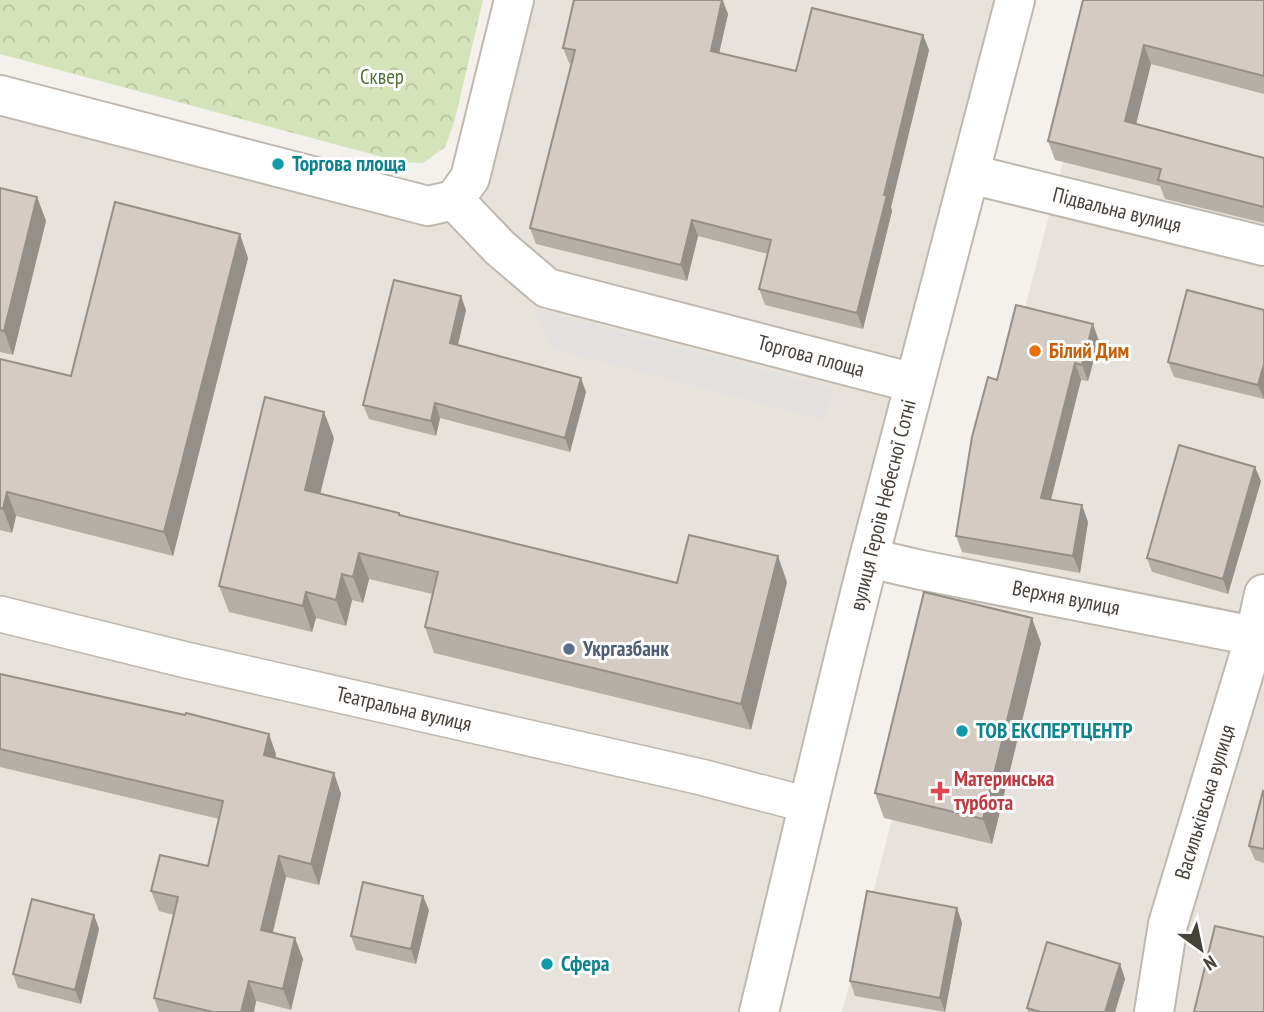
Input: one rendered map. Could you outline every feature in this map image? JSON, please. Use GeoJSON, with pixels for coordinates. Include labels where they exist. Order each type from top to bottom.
{"type":"FeatureCollection","features":[{"type":"Feature","properties":{"kind":"street"},"geometry":{"type":"LineString","coordinates":[[0,95],[428,206],[454,200],[470,178],[514,0]]}},
{"type":"Feature","properties":{"kind":"street","name":"вулиця Героїв Небесної Сотні"},"geometry":{"type":"LineString","coordinates":[[759,1012],[869,558],[1015,0]]}},
{"type":"Feature","properties":{"kind":"street","name":"Підвальна вулиця"},"geometry":{"type":"LineString","coordinates":[[971,174],[1264,246]]}},
{"type":"Feature","properties":{"kind":"street","name":"Торгова площа"},"geometry":{"type":"LineString","coordinates":[[454,200],[500,248],[547,288],[914,383]]}},
{"type":"Feature","properties":{"kind":"street","name":"Верхня вулиця"},"geometry":{"type":"LineString","coordinates":[[869,558],[1260,637]]}},
{"type":"Feature","properties":{"kind":"street","name":"Васильківська вулиця"},"geometry":{"type":"LineString","coordinates":[[1154,1012],[1168,924],[1260,637],[1264,594]]}},
{"type":"Feature","properties":{"kind":"street","name":"Театральна вулиця"},"geometry":{"type":"LineString","coordinates":[[0,614],[213,666],[701,777],[808,805]]}},
{"type":"Feature","properties":{"kind":"shaded area"},"geometry":{"type":"Polygon","coordinates":[[[513,0],[1012,0],[760,1012],[0,1012],[0,97],[461,214],[513,0]]]}},
{"type":"Feature","properties":{"kind":"shaded area"},"geometry":{"type":"Polygon","coordinates":[[[1105,0],[1264,0],[1264,1012],[842,1012],[1105,0]]]}},
{"type":"Feature","properties":{"kind":"shaded area"},"geometry":{"type":"Polygon","coordinates":[[[534,309],[833,388],[824,420],[552,349],[534,309]]]}},
{"type":"Feature","properties":{"kind":"green space","name":"Сквер"},"geometry":{"type":"Polygon","coordinates":[[[0,0],[483,0],[454,123],[445,147],[423,163],[401,162],[0,54],[0,0]]]}},
{"type":"Feature","properties":{"kind":"building"},"geometry":{"type":"Polygon","coordinates":[[[574,0],[722,0],[711,51],[796,71],[812,8],[923,35],[857,313],[759,289],[771,240],[692,220],[681,265],[530,228],[575,50],[563,48],[574,0]]]}},
{"type":"Feature","properties":{"kind":"building"},"geometry":{"type":"Polygon","coordinates":[[[1083,0],[1264,0],[1264,76],[1144,45],[1125,121],[1264,158],[1264,207],[1158,180],[1161,169],[1048,141],[1083,0]]]}},
{"type":"Feature","properties":{"kind":"building"},"geometry":{"type":"Polygon","coordinates":[[[0,188],[37,197],[4,331],[0,330],[0,188]]]}},
{"type":"Feature","properties":{"kind":"building"},"geometry":{"type":"Polygon","coordinates":[[[115,202],[240,234],[164,532],[7,492],[3,509],[0,508],[0,359],[71,376],[115,202]]]}},
{"type":"Feature","properties":{"kind":"building"},"geometry":{"type":"Polygon","coordinates":[[[394,280],[461,296],[450,343],[581,378],[565,438],[435,403],[431,421],[363,405],[394,280]]]}},
{"type":"Feature","properties":{"kind":"building"},"geometry":{"type":"Polygon","coordinates":[[[1187,290],[1264,310],[1264,364],[1258,385],[1168,362],[1187,290]]]}},
{"type":"Feature","properties":{"kind":"building"},"geometry":{"type":"Polygon","coordinates":[[[1016,305],[1093,324],[1082,365],[1075,363],[1041,498],[1082,505],[1073,556],[956,536],[972,437],[988,377],[997,380],[1016,305]]]}},
{"type":"Feature","properties":{"kind":"building"},"geometry":{"type":"Polygon","coordinates":[[[265,397],[324,412],[305,490],[677,583],[689,535],[778,556],[741,704],[425,627],[438,572],[359,553],[353,577],[342,574],[336,600],[306,592],[303,606],[219,586],[265,397]]]}},
{"type":"Feature","properties":{"kind":"building"},"geometry":{"type":"Polygon","coordinates":[[[1179,445],[1255,467],[1223,579],[1147,558],[1179,445]]]}},
{"type":"Feature","properties":{"kind":"building","name":"ТОВ ЕКСПЕРТЦЕНТР"},"geometry":{"type":"Polygon","coordinates":[[[924,592],[1032,618],[983,819],[875,793],[924,592]]]}},
{"type":"Feature","properties":{"kind":"building"},"geometry":{"type":"Polygon","coordinates":[[[0,674],[185,715],[186,713],[269,734],[264,755],[334,773],[311,864],[279,856],[261,930],[295,938],[283,989],[249,981],[241,1012],[213,1012],[154,998],[178,897],[151,891],[160,855],[208,866],[223,801],[0,749],[0,674]]]}},
{"type":"Feature","properties":{"kind":"building"},"geometry":{"type":"Polygon","coordinates":[[[1264,792],[1264,849],[1249,846],[1264,792]]]}},
{"type":"Feature","properties":{"kind":"building"},"geometry":{"type":"Polygon","coordinates":[[[363,882],[423,896],[411,949],[351,936],[363,882]]]}},
{"type":"Feature","properties":{"kind":"building"},"geometry":{"type":"Polygon","coordinates":[[[867,891],[957,908],[940,998],[850,981],[867,891]]]}},
{"type":"Feature","properties":{"kind":"building"},"geometry":{"type":"Polygon","coordinates":[[[32,899],[94,915],[75,990],[13,974],[32,899]]]}},
{"type":"Feature","properties":{"kind":"building"},"geometry":{"type":"Polygon","coordinates":[[[1215,926],[1264,937],[1264,1012],[1194,1012],[1215,926]]]}},
{"type":"Feature","properties":{"kind":"building"},"geometry":{"type":"Polygon","coordinates":[[[1047,942],[1120,964],[1105,1012],[1041,1012],[1027,1008],[1047,942]]]}},
{"type":"Feature","properties":{"kind":"place","name":"Торгова площа"},"geometry":{"type":"Point","coordinates":[278,164]}},
{"type":"Feature","properties":{"kind":"place","name":"Білий Дим"},"geometry":{"type":"Point","coordinates":[1035,351]}},
{"type":"Feature","properties":{"kind":"place","name":"Укргазбанк"},"geometry":{"type":"Point","coordinates":[569,649]}},
{"type":"Feature","properties":{"kind":"place","name":"ТОВ ЕКСПЕРТЦЕНТР"},"geometry":{"type":"Point","coordinates":[962,731]}},
{"type":"Feature","properties":{"kind":"place","name":"Материнська турбота"},"geometry":{"type":"Point","coordinates":[940,791]}},
{"type":"Feature","properties":{"kind":"place","name":"Сфера"},"geometry":{"type":"Point","coordinates":[547,964]}}]}
